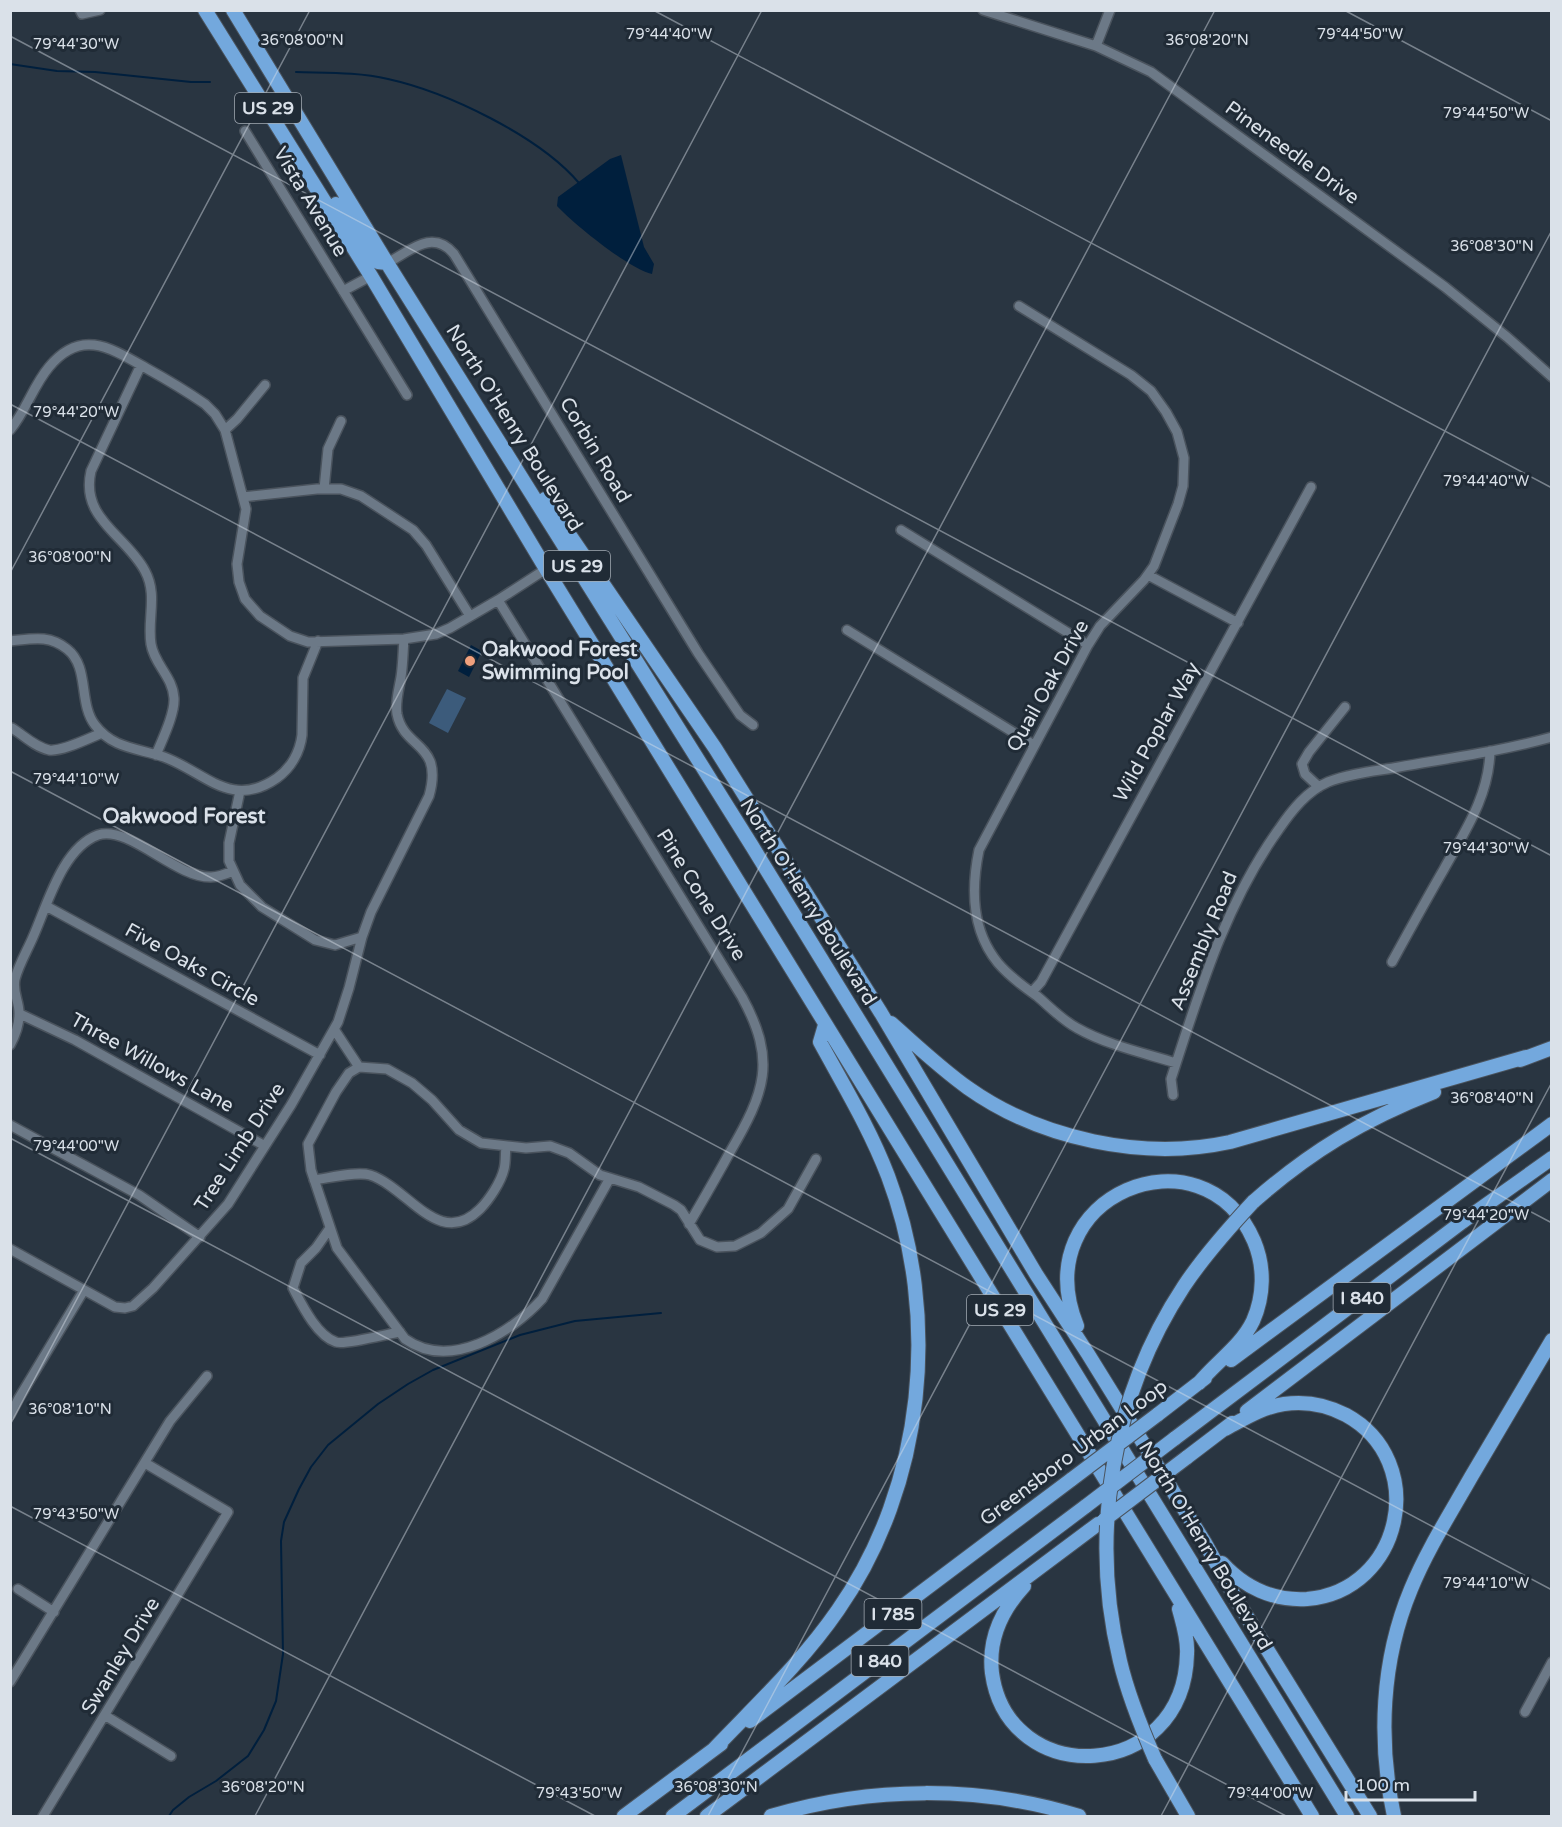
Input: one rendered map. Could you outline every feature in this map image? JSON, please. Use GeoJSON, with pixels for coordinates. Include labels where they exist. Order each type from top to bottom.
{"type":"FeatureCollection","features":[{"type":"Feature","properties":{"kind":"highway","name":"US 29"},"geometry":{"type":"LineString","coordinates":[[206,10],[371,276],[546,569],[825,1025],[1312,1816]]}},
{"type":"Feature","properties":{"kind":"highway"},"geometry":{"type":"LineString","coordinates":[[225,10],[262,60]]}},
{"type":"Feature","properties":{"kind":"highway","name":"North O'Henry Boulevard"},"geometry":{"type":"LineString","coordinates":[[233,10],[387,263],[770,877],[1347,1816]]}},
{"type":"Feature","properties":{"kind":"highway"},"geometry":{"type":"LineString","coordinates":[[290,145],[342,213],[370,256],[378,262],[387,263]]}},
{"type":"Feature","properties":{"kind":"highway"},"geometry":{"type":"LineString","coordinates":[[483,415],[542,494],[715,748],[881,1013],[1036,1274],[1205,1543],[1236,1599],[1370,1816]]}},
{"type":"Feature","properties":{"kind":"highway"},"geometry":{"type":"LineString","coordinates":[[881,1013],[931,1059],[969,1089],[991,1102],[1020,1117],[1061,1132],[1128,1147],[1182,1149],[1230,1143],[1526,1058]]}},
{"type":"Feature","properties":{"kind":"highway"},"geometry":{"type":"LineString","coordinates":[[714,1749],[807,1652],[840,1609],[854,1585],[879,1536],[898,1484],[915,1401],[919,1345],[918,1316],[906,1234],[872,1138],[820,1042],[825,1025]]}},
{"type":"Feature","properties":{"kind":"highway"},"geometry":{"type":"LineString","coordinates":[[1188,1816],[1155,1759],[1129,1693],[1113,1628],[1106,1557],[1113,1466],[1128,1405],[1139,1375],[1167,1316],[1204,1257],[1253,1202],[1306,1158],[1364,1122],[1401,1105],[1551,1048]]}},
{"type":"Feature","properties":{"kind":"highway","name":"Greensboro Urban Loop"},"geometry":{"type":"LineString","coordinates":[[624,1816],[1199,1383],[1551,1124]]}},
{"type":"Feature","properties":{"kind":"highway","name":"I 840"},"geometry":{"type":"LineString","coordinates":[[673,1816],[1551,1158]]}},
{"type":"Feature","properties":{"kind":"highway"},"geometry":{"type":"LineString","coordinates":[[707,1816],[1225,1429],[1286,1380],[1551,1180]]}},
{"type":"Feature","properties":{"kind":"highway"},"geometry":{"type":"LineString","coordinates":[[1088,1354],[1067,1294],[1067,1266],[1074,1241],[1081,1229],[1106,1201],[1130,1188],[1156,1182],[1194,1186],[1225,1202],[1243,1220],[1250,1231],[1260,1258],[1262,1284],[1258,1309],[1247,1332],[1199,1383]]}},
{"type":"Feature","properties":{"kind":"highway"},"geometry":{"type":"LineString","coordinates":[[1394,1816],[1386,1771],[1384,1715],[1392,1652],[1403,1611],[1436,1538],[1551,1340]]}},
{"type":"Feature","properties":{"kind":"highway"},"geometry":{"type":"LineString","coordinates":[[1205,1543],[1227,1569],[1257,1590],[1289,1599],[1312,1598],[1336,1592],[1363,1575],[1383,1550],[1394,1522],[1396,1488],[1390,1465],[1378,1443],[1362,1426],[1342,1413],[1318,1405],[1282,1404],[1256,1413],[1225,1429]]}},
{"type":"Feature","properties":{"kind":"highway"},"geometry":{"type":"LineString","coordinates":[[1039,1569],[1013,1597],[999,1622],[992,1649],[993,1679],[1003,1705],[1019,1728],[1040,1744],[1053,1750],[1079,1756],[1106,1755],[1134,1746],[1156,1730],[1174,1707],[1184,1681],[1188,1652],[1176,1595]]}},
{"type":"Feature","properties":{"kind":"highway"},"geometry":{"type":"LineString","coordinates":[[771,1816],[854,1798],[913,1794],[944,1794],[1008,1800],[1079,1816]]}},
{"type":"Feature","properties":{"kind":"street"},"geometry":{"type":"LineString","coordinates":[[81,12],[100,10]]}},
{"type":"Feature","properties":{"kind":"street","name":"Pineneedle Drive"},"geometry":{"type":"LineString","coordinates":[[983,10],[1096,46],[1151,72],[1445,287],[1507,337],[1551,377]]}},
{"type":"Feature","properties":{"kind":"street"},"geometry":{"type":"LineString","coordinates":[[1096,46],[1110,10]]}},
{"type":"Feature","properties":{"kind":"street","name":"Vista Avenue"},"geometry":{"type":"LineString","coordinates":[[245,131],[406,395]]}},
{"type":"Feature","properties":{"kind":"street","name":"Corbin Road"},"geometry":{"type":"LineString","coordinates":[[387,263],[422,244],[434,241],[444,244],[454,254],[698,653],[740,715],[753,725]]}},
{"type":"Feature","properties":{"kind":"street"},"geometry":{"type":"LineString","coordinates":[[343,291],[371,276]]}},
{"type":"Feature","properties":{"kind":"street","name":"Quail Oak Drive"},"geometry":{"type":"LineString","coordinates":[[1019,306],[1138,380],[1151,391],[1166,412],[1176,432],[1184,458],[1183,486],[1171,526],[1148,575],[1116,608],[1088,645],[979,850],[973,894],[976,915],[985,942],[999,964],[1076,1028],[1105,1041],[1176,1064]]}},
{"type":"Feature","properties":{"kind":"street"},"geometry":{"type":"LineString","coordinates":[[10,430],[48,368],[67,351],[93,344],[102,345],[123,354],[205,404],[215,414],[225,430],[246,509],[237,564],[239,582],[245,598],[260,616],[278,629],[308,642],[404,639],[436,634],[498,600],[546,569]]}},
{"type":"Feature","properties":{"kind":"street"},"geometry":{"type":"LineString","coordinates":[[141,365],[91,471],[88,485],[92,507],[138,559],[150,584],[153,601],[151,647],[156,661],[172,684],[174,699],[173,709],[156,755]]}},
{"type":"Feature","properties":{"kind":"street"},"geometry":{"type":"LineString","coordinates":[[225,430],[237,419],[264,385]]}},
{"type":"Feature","properties":{"kind":"street"},"geometry":{"type":"LineString","coordinates":[[324,489],[328,449],[341,422]]}},
{"type":"Feature","properties":{"kind":"street","name":"Wild Poplar Way"},"geometry":{"type":"LineString","coordinates":[[1032,992],[1047,972],[1311,487]]}},
{"type":"Feature","properties":{"kind":"street"},"geometry":{"type":"LineString","coordinates":[[243,497],[324,489],[341,489],[361,496],[413,530],[426,545],[470,616]]}},
{"type":"Feature","properties":{"kind":"street"},"geometry":{"type":"LineString","coordinates":[[901,531],[1088,645]]}},
{"type":"Feature","properties":{"kind":"street"},"geometry":{"type":"LineString","coordinates":[[1148,575],[1238,623]]}},
{"type":"Feature","properties":{"kind":"street","name":"Pine Cone Drive"},"geometry":{"type":"LineString","coordinates":[[498,600],[742,997],[757,1027],[763,1056],[759,1097],[743,1130],[689,1224]]}},
{"type":"Feature","properties":{"kind":"street"},"geometry":{"type":"LineString","coordinates":[[847,630],[1034,745]]}},
{"type":"Feature","properties":{"kind":"street"},"geometry":{"type":"LineString","coordinates":[[10,641],[44,637],[61,644],[69,651],[79,667],[90,716],[94,724],[112,741],[122,747],[165,758],[219,787],[240,790],[257,788],[274,780],[293,761],[302,735],[303,678],[318,641]]}},
{"type":"Feature","properties":{"kind":"street","name":"Tree Limb Drive"},"geometry":{"type":"LineString","coordinates":[[10,1249],[114,1307],[125,1308],[133,1306],[153,1288],[228,1204],[334,1029],[350,988],[362,937],[378,897],[429,796],[433,782],[432,768],[427,755],[405,732],[397,713],[404,639]]}},
{"type":"Feature","properties":{"kind":"street"},"geometry":{"type":"LineString","coordinates":[[1319,787],[1305,774],[1302,764],[1345,707]]}},
{"type":"Feature","properties":{"kind":"street"},"geometry":{"type":"LineString","coordinates":[[12,728],[40,747],[50,750],[62,748],[102,733]]}},
{"type":"Feature","properties":{"kind":"street","name":"Assembly Road"},"geometry":{"type":"LineString","coordinates":[[1173,1095],[1170,1085],[1176,1064],[1215,951],[1245,884],[1283,823],[1298,804],[1319,787],[1360,773],[1490,751],[1551,737]]}},
{"type":"Feature","properties":{"kind":"street"},"geometry":{"type":"LineString","coordinates":[[1392,962],[1474,815],[1486,786],[1490,751]]}},
{"type":"Feature","properties":{"kind":"street"},"geometry":{"type":"LineString","coordinates":[[240,790],[229,843],[229,861],[240,885],[262,908],[315,940],[335,945],[362,937]]}},
{"type":"Feature","properties":{"kind":"street"},"geometry":{"type":"LineString","coordinates":[[10,1045],[15,1036],[20,1014],[14,994],[15,981],[60,875],[75,851],[93,837],[106,833],[131,841],[197,876],[216,877],[233,871]]}},
{"type":"Feature","properties":{"kind":"street","name":"Five Oaks Circle"},"geometry":{"type":"LineString","coordinates":[[46,906],[320,1055]]}},
{"type":"Feature","properties":{"kind":"street","name":"Three Willows Lane"},"geometry":{"type":"LineString","coordinates":[[20,1014],[75,1041],[265,1146]]}},
{"type":"Feature","properties":{"kind":"street"},"geometry":{"type":"LineString","coordinates":[[334,1029],[359,1067]]}},
{"type":"Feature","properties":{"kind":"street"},"geometry":{"type":"LineString","coordinates":[[610,1178],[542,1299],[530,1312],[485,1342],[438,1351],[414,1346],[405,1340],[337,1248],[314,1180],[308,1144],[349,1073],[359,1067],[387,1069],[411,1083],[432,1100],[459,1130],[481,1143],[526,1148],[550,1146],[569,1153],[600,1175],[610,1178],[639,1187],[674,1205],[681,1210],[700,1240],[717,1247],[735,1246],[760,1233],[788,1209],[816,1160]]}},
{"type":"Feature","properties":{"kind":"street"},"geometry":{"type":"LineString","coordinates":[[10,1125],[139,1195],[200,1236]]}},
{"type":"Feature","properties":{"kind":"street"},"geometry":{"type":"LineString","coordinates":[[314,1180],[367,1174],[384,1181],[428,1215],[440,1221],[456,1224],[471,1218],[486,1203],[504,1171],[506,1146]]}},
{"type":"Feature","properties":{"kind":"street"},"geometry":{"type":"LineString","coordinates":[[330,1228],[316,1248],[301,1263],[293,1288],[305,1312],[325,1337],[338,1344],[400,1332]]}},
{"type":"Feature","properties":{"kind":"street"},"geometry":{"type":"LineString","coordinates":[[10,1415],[84,1290]]}},
{"type":"Feature","properties":{"kind":"street"},"geometry":{"type":"LineString","coordinates":[[10,1682],[170,1421],[207,1376]]}},
{"type":"Feature","properties":{"kind":"street","name":"Swanley Drive"},"geometry":{"type":"LineString","coordinates":[[43,1816],[106,1716],[228,1512],[145,1463]]}},
{"type":"Feature","properties":{"kind":"street"},"geometry":{"type":"LineString","coordinates":[[18,1589],[54,1612]]}},
{"type":"Feature","properties":{"kind":"street"},"geometry":{"type":"LineString","coordinates":[[1525,1712],[1551,1662]]}},
{"type":"Feature","properties":{"kind":"street"},"geometry":{"type":"LineString","coordinates":[[106,1716],[171,1755]]}},
{"type":"Feature","properties":{"kind":"shaded area"},"geometry":{"type":"Polygon","coordinates":[[[621,155],[644,247],[654,264],[652,274],[616,255],[557,206],[558,197],[610,159],[621,155]]]}},
{"type":"Feature","properties":{"kind":"shaded area","name":"Oakwood Forest Swimming Pool"},"geometry":{"type":"Polygon","coordinates":[[[471,645],[482,651],[469,677],[458,671],[471,645]]]}},
{"type":"Feature","properties":{"kind":"shaded area"},"geometry":{"type":"Polygon","coordinates":[[[447,689],[466,698],[448,733],[429,723],[447,689]]]}},
{"type":"Feature","properties":{"kind":"waterway"},"geometry":{"type":"LineString","coordinates":[[10,64],[57,71],[210,82]]}},
{"type":"Feature","properties":{"kind":"waterway"},"geometry":{"type":"LineString","coordinates":[[296,72],[365,75],[412,85],[437,94],[491,118],[517,133],[541,149],[579,183]]}},
{"type":"Feature","properties":{"kind":"waterway"},"geometry":{"type":"LineString","coordinates":[[169,1816],[189,1797],[216,1781],[248,1756],[264,1730],[276,1701],[283,1654],[281,1541],[284,1522],[311,1467],[328,1445],[378,1404],[408,1384],[433,1370],[520,1335],[575,1321],[661,1313]]}},
{"type":"Feature","properties":{"kind":"place","name":"Oakwood Forest Swimming Pool"},"geometry":{"type":"Point","coordinates":[470,661]}},
{"type":"Feature","properties":{"kind":"district","name":"Oakwood Forest"},"geometry":{"type":"Point","coordinates":[184,816]}}]}
